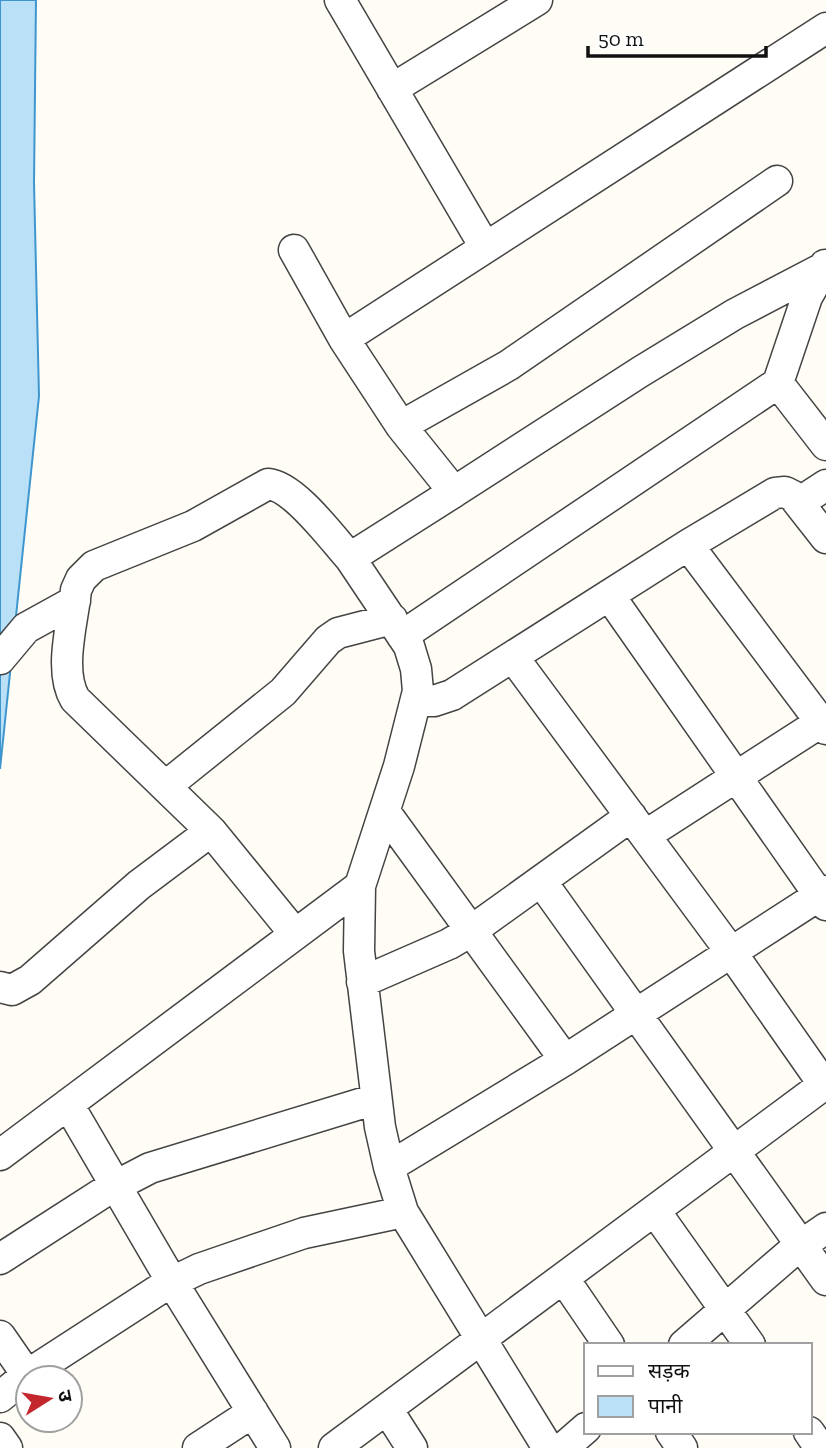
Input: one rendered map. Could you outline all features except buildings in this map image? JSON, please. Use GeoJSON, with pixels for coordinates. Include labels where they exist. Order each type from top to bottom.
{"type":"FeatureCollection","features":[{"type":"Feature","properties":{"kind":"street"},"geometry":{"type":"LineString","coordinates":[[340,0],[485,247]]}},
{"type":"Feature","properties":{"kind":"street"},"geometry":{"type":"LineString","coordinates":[[392,89],[537,0]]}},
{"type":"Feature","properties":{"kind":"street"},"geometry":{"type":"LineString","coordinates":[[344,339],[826,28]]}},
{"type":"Feature","properties":{"kind":"street"},"geometry":{"type":"LineString","coordinates":[[401,426],[509,365],[777,181]]}},
{"type":"Feature","properties":{"kind":"street"},"geometry":{"type":"LineString","coordinates":[[294,250],[344,339],[401,426],[454,492]]}},
{"type":"Feature","properties":{"kind":"street"},"geometry":{"type":"LineString","coordinates":[[166,786],[283,692],[328,640],[338,633],[397,627],[778,383],[796,325],[823,267]]}},
{"type":"Feature","properties":{"kind":"street"},"geometry":{"type":"LineString","coordinates":[[350,558],[723,321],[823,267]]}},
{"type":"Feature","properties":{"kind":"street"},"geometry":{"type":"LineString","coordinates":[[778,383],[826,445]]}},
{"type":"Feature","properties":{"kind":"street"},"geometry":{"type":"LineString","coordinates":[[295,934],[211,831],[88,712],[71,692],[66,667],[75,601],[81,579],[94,566],[193,526],[268,484],[274,485],[299,502],[350,558],[409,646],[416,669],[416,701],[385,812],[360,886],[359,951],[376,1099],[389,1167],[403,1212],[548,1448]]}},
{"type":"Feature","properties":{"kind":"street"},"geometry":{"type":"LineString","coordinates":[[800,502],[826,485]]}},
{"type":"Feature","properties":{"kind":"street"},"geometry":{"type":"LineString","coordinates":[[416,701],[441,700],[775,493],[785,492],[800,502],[826,538]]}},
{"type":"Feature","properties":{"kind":"street"},"geometry":{"type":"LineString","coordinates":[[362,982],[449,944],[541,881],[824,726],[688,545]]}},
{"type":"Feature","properties":{"kind":"street"},"geometry":{"type":"LineString","coordinates":[[389,1167],[565,1060],[731,952],[824,897],[609,595]]}},
{"type":"Feature","properties":{"kind":"street"},"geometry":{"type":"LineString","coordinates":[[0,659],[26,628],[75,601]]}},
{"type":"Feature","properties":{"kind":"street"},"geometry":{"type":"LineString","coordinates":[[334,1448],[825,1084],[639,825],[513,657]]}},
{"type":"Feature","properties":{"kind":"street"},"geometry":{"type":"LineString","coordinates":[[385,812],[565,1060]]}},
{"type":"Feature","properties":{"kind":"street"},"geometry":{"type":"LineString","coordinates":[[0,987],[12,990],[30,980],[139,885],[211,831]]}},
{"type":"Feature","properties":{"kind":"street"},"geometry":{"type":"LineString","coordinates":[[541,881],[638,1013],[826,1280]]}},
{"type":"Feature","properties":{"kind":"street"},"geometry":{"type":"LineString","coordinates":[[0,1154],[360,886]]}},
{"type":"Feature","properties":{"kind":"street"},"geometry":{"type":"LineString","coordinates":[[0,1259],[117,1184],[150,1168],[376,1099]]}},
{"type":"Feature","properties":{"kind":"street"},"geometry":{"type":"LineString","coordinates":[[68,1104],[172,1282],[275,1448]]}},
{"type":"Feature","properties":{"kind":"street"},"geometry":{"type":"LineString","coordinates":[[654,1211],[749,1343]]}},
{"type":"Feature","properties":{"kind":"street"},"geometry":{"type":"LineString","coordinates":[[44,1364],[172,1282],[199,1269],[304,1233],[403,1212]]}},
{"type":"Feature","properties":{"kind":"street"},"geometry":{"type":"LineString","coordinates":[[686,1343],[801,1245],[826,1228]]}},
{"type":"Feature","properties":{"kind":"street"},"geometry":{"type":"LineString","coordinates":[[564,1279],[608,1343]]}},
{"type":"Feature","properties":{"kind":"street"},"geometry":{"type":"LineString","coordinates":[[0,1336],[19,1364]]}},
{"type":"Feature","properties":{"kind":"street"},"geometry":{"type":"LineString","coordinates":[[0,1397],[14,1386]]}},
{"type":"Feature","properties":{"kind":"street"},"geometry":{"type":"LineString","coordinates":[[387,1409],[412,1448]]}},
{"type":"Feature","properties":{"kind":"street"},"geometry":{"type":"LineString","coordinates":[[198,1448],[253,1412]]}},
{"type":"Feature","properties":{"kind":"street"},"geometry":{"type":"LineString","coordinates":[[564,1448],[584,1431]]}},
{"type":"Feature","properties":{"kind":"street"},"geometry":{"type":"LineString","coordinates":[[0,1438],[7,1448]]}},
{"type":"Feature","properties":{"kind":"water"},"geometry":{"type":"Polygon","coordinates":[[[0,0],[36,0],[34,183],[39,396],[0,769],[0,0]]]}}]}
